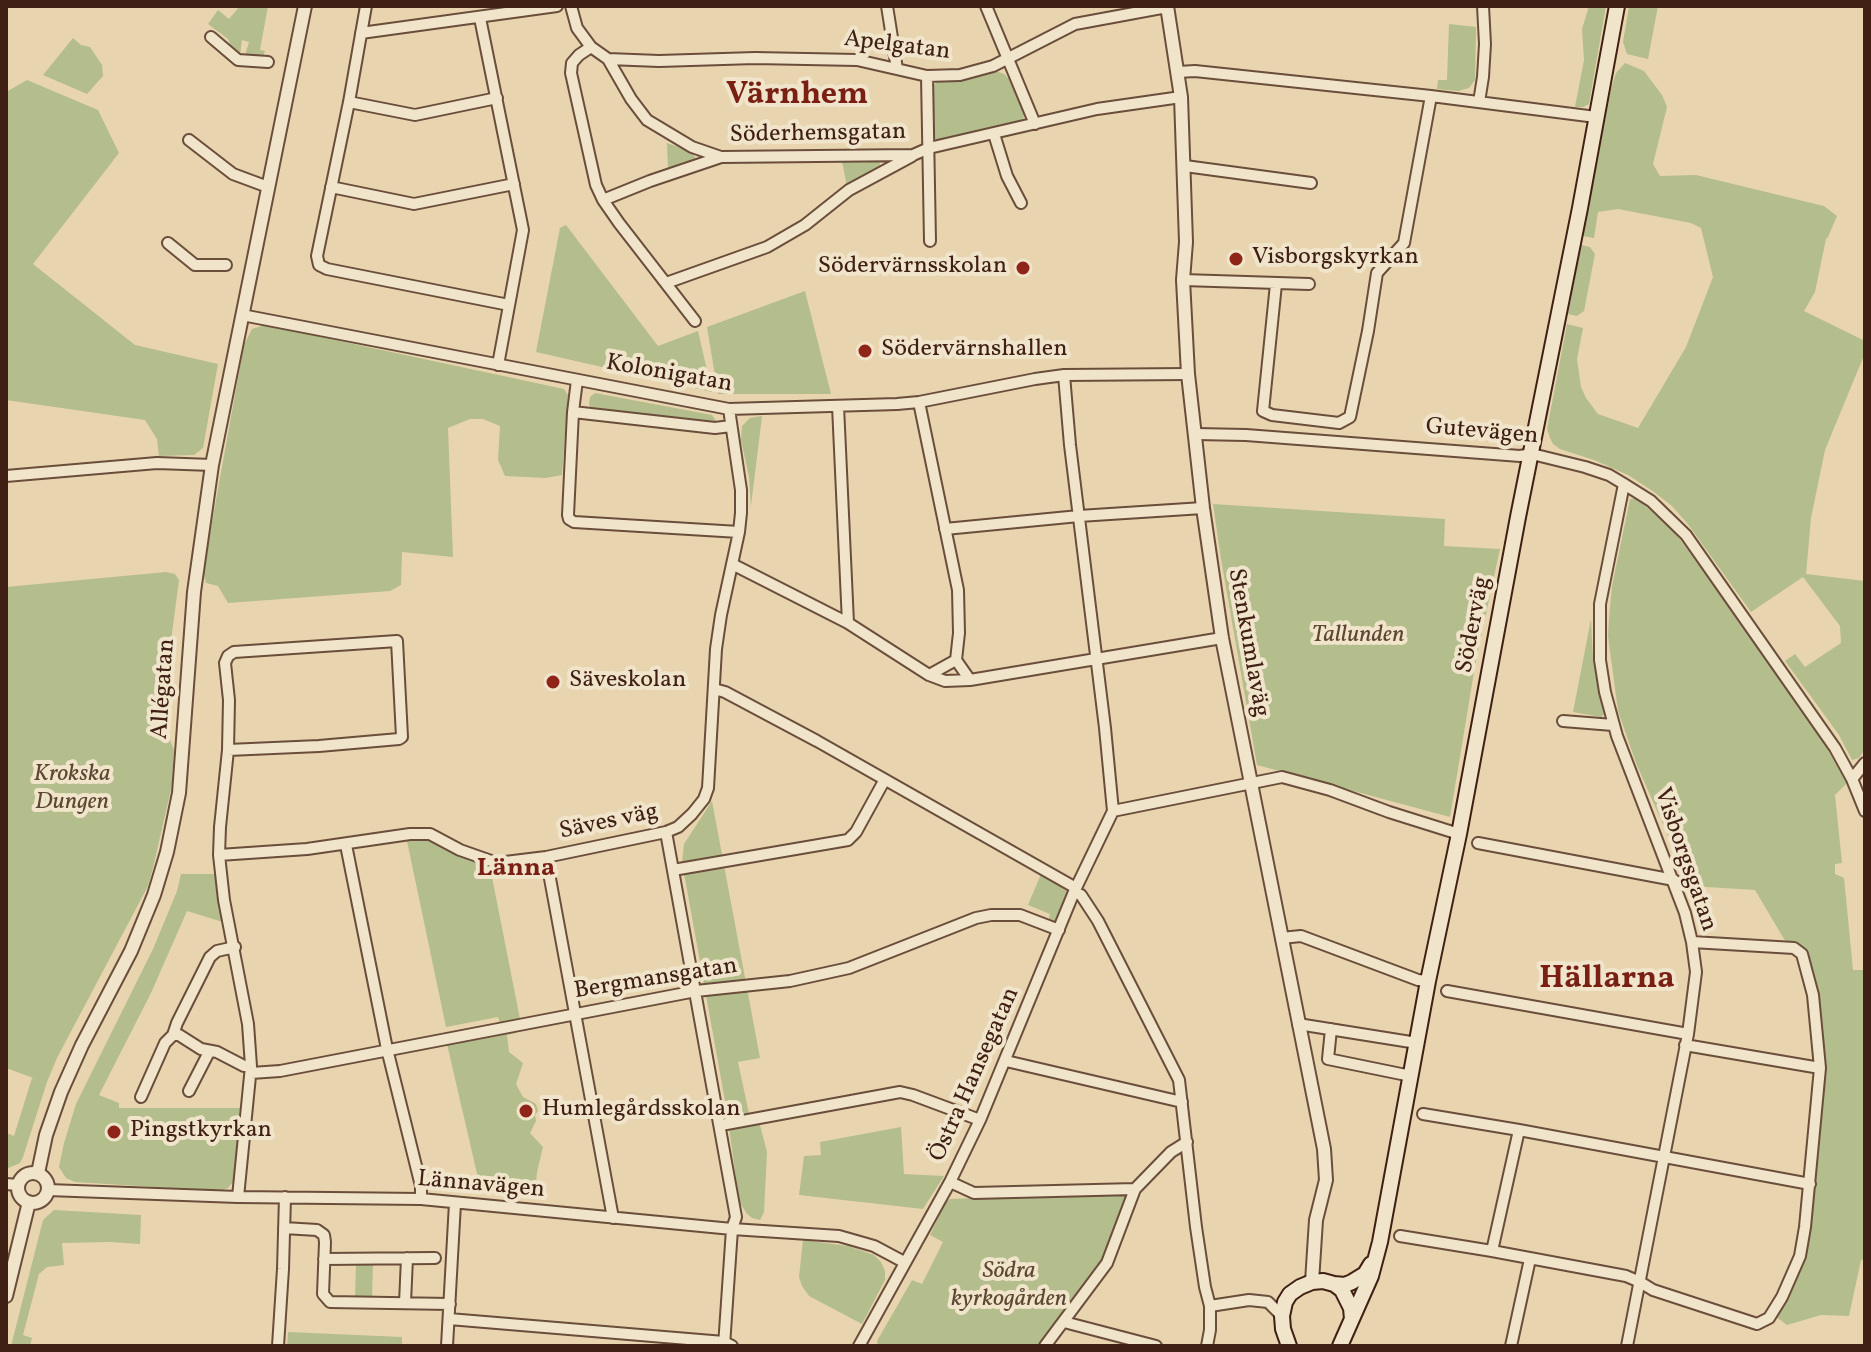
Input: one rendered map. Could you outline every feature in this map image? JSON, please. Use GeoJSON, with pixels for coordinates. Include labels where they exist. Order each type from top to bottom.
{"type":"FeatureCollection","features":[{"type":"Feature","properties":{"kind":"main road","name":"Söderväg"},"geometry":{"type":"LineString","coordinates":[[1340,1346],[1371,1276],[1377,1253],[1617,6]]}},
{"type":"Feature","properties":{"kind":"main road"},"geometry":{"type":"LineString","coordinates":[[1284,1342],[1282,1316],[1290,1294],[1312,1282],[1345,1285],[1352,1282],[1365,1274],[1377,1253]]}},
{"type":"Feature","properties":{"kind":"main road"},"geometry":{"type":"LineString","coordinates":[[1334,1284],[1348,1300],[1352,1320]]}},
{"type":"Feature","properties":{"kind":"street","name":"Allégatan"},"geometry":{"type":"LineString","coordinates":[[38,1173],[41,1151],[61,1092],[131,951],[151,904],[167,852],[180,782],[194,592],[212,465],[305,6]]}},
{"type":"Feature","properties":{"kind":"street"},"geometry":{"type":"LineString","coordinates":[[366,6],[317,256],[319,265],[509,305]]}},
{"type":"Feature","properties":{"kind":"street"},"geometry":{"type":"LineString","coordinates":[[361,33],[557,6]]}},
{"type":"Feature","properties":{"kind":"street","name":"Söderhemsgatan"},"geometry":{"type":"LineString","coordinates":[[571,6],[577,28],[591,47],[608,59],[647,120],[692,147],[721,157],[913,155],[929,148],[1097,109],[1181,97]]}},
{"type":"Feature","properties":{"kind":"street"},"geometry":{"type":"LineString","coordinates":[[887,6],[897,69]]}},
{"type":"Feature","properties":{"kind":"street"},"geometry":{"type":"LineString","coordinates":[[986,6],[1035,124]]}},
{"type":"Feature","properties":{"kind":"street","name":"Apelgatan"},"geometry":{"type":"LineString","coordinates":[[608,59],[857,60],[927,76],[960,75],[993,66],[1075,24],[1167,6]]}},
{"type":"Feature","properties":{"kind":"street","name":"Stenkumlaväg"},"geometry":{"type":"LineString","coordinates":[[1167,6],[1181,97],[1186,242],[1183,280],[1188,374],[1203,508],[1222,638],[1324,1149],[1326,1180],[1316,1220],[1312,1282]]}},
{"type":"Feature","properties":{"kind":"street"},"geometry":{"type":"LineString","coordinates":[[1479,102],[1485,44],[1483,6]]}},
{"type":"Feature","properties":{"kind":"street"},"geometry":{"type":"LineString","coordinates":[[480,18],[523,230],[498,365]]}},
{"type":"Feature","properties":{"kind":"street"},"geometry":{"type":"LineString","coordinates":[[209,32],[238,60],[268,62]]}},
{"type":"Feature","properties":{"kind":"street"},"geometry":{"type":"LineString","coordinates":[[591,47],[572,63],[571,73],[596,185],[603,200],[695,321]]}},
{"type":"Feature","properties":{"kind":"street"},"geometry":{"type":"LineString","coordinates":[[1178,72],[1195,71],[1431,96],[1596,117]]}},
{"type":"Feature","properties":{"kind":"street"},"geometry":{"type":"LineString","coordinates":[[927,76],[930,241]]}},
{"type":"Feature","properties":{"kind":"street"},"geometry":{"type":"LineString","coordinates":[[1276,284],[1263,411],[1272,415],[1339,423],[1350,417],[1377,273],[1404,243],[1431,96]]}},
{"type":"Feature","properties":{"kind":"street"},"geometry":{"type":"LineString","coordinates":[[349,102],[415,115],[497,98]]}},
{"type":"Feature","properties":{"kind":"street"},"geometry":{"type":"LineString","coordinates":[[994,134],[1007,176],[1021,203]]}},
{"type":"Feature","properties":{"kind":"street"},"geometry":{"type":"LineString","coordinates":[[189,137],[233,174],[268,187]]}},
{"type":"Feature","properties":{"kind":"street"},"geometry":{"type":"LineString","coordinates":[[666,283],[767,247],[805,225],[849,190],[913,155]]}},
{"type":"Feature","properties":{"kind":"street"},"geometry":{"type":"LineString","coordinates":[[603,200],[721,157]]}},
{"type":"Feature","properties":{"kind":"street"},"geometry":{"type":"LineString","coordinates":[[1185,166],[1311,183]]}},
{"type":"Feature","properties":{"kind":"street"},"geometry":{"type":"LineString","coordinates":[[331,187],[414,204],[514,184]]}},
{"type":"Feature","properties":{"kind":"street"},"geometry":{"type":"LineString","coordinates":[[168,240],[195,265],[226,265]]}},
{"type":"Feature","properties":{"kind":"street"},"geometry":{"type":"LineString","coordinates":[[1183,280],[1309,284]]}},
{"type":"Feature","properties":{"kind":"street","name":"Kolonigatan"},"geometry":{"type":"LineString","coordinates":[[242,315],[729,409],[919,402],[1064,375],[1188,374]]}},
{"type":"Feature","properties":{"kind":"street"},"geometry":{"type":"LineString","coordinates":[[1064,375],[1113,811],[1282,777],[1459,834]]}},
{"type":"Feature","properties":{"kind":"street"},"geometry":{"type":"LineString","coordinates":[[577,380],[569,519],[574,522],[739,532]]}},
{"type":"Feature","properties":{"kind":"street"},"geometry":{"type":"LineString","coordinates":[[919,402],[958,590],[956,660],[970,680]]}},
{"type":"Feature","properties":{"kind":"street"},"geometry":{"type":"LineString","coordinates":[[838,406],[848,623]]}},
{"type":"Feature","properties":{"kind":"street","name":"Säves väg"},"geometry":{"type":"LineString","coordinates":[[219,855],[346,845],[410,834],[430,834],[460,850],[497,863],[546,857],[678,827],[704,799],[708,788],[721,615],[741,513],[741,490],[729,409]]}},
{"type":"Feature","properties":{"kind":"street"},"geometry":{"type":"LineString","coordinates":[[573,412],[715,428],[731,426]]}},
{"type":"Feature","properties":{"kind":"street","name":"Gutevägen"},"geometry":{"type":"LineString","coordinates":[[1196,434],[1520,456],[1532,454],[1609,475],[1651,501],[1686,535],[1835,748],[1865,811]]}},
{"type":"Feature","properties":{"kind":"street"},"geometry":{"type":"LineString","coordinates":[[6,476],[157,463],[212,465]]}},
{"type":"Feature","properties":{"kind":"street","name":"Visborgsgatan"},"geometry":{"type":"LineString","coordinates":[[1624,484],[1600,604],[1600,660],[1613,725],[1688,921],[1696,972],[1687,1040],[1627,1346]]}},
{"type":"Feature","properties":{"kind":"street"},"geometry":{"type":"LineString","coordinates":[[945,529],[1203,508]]}},
{"type":"Feature","properties":{"kind":"street"},"geometry":{"type":"LineString","coordinates":[[732,564],[848,623],[929,675],[945,681],[970,680],[1222,638]]}},
{"type":"Feature","properties":{"kind":"street"},"geometry":{"type":"LineString","coordinates":[[228,750],[399,739],[402,737],[397,641],[234,652],[225,663],[229,700],[228,750],[219,855],[224,900],[248,1024],[251,1070],[238,1197]]}},
{"type":"Feature","properties":{"kind":"street"},"geometry":{"type":"LineString","coordinates":[[929,675],[956,660]]}},
{"type":"Feature","properties":{"kind":"street"},"geometry":{"type":"LineString","coordinates":[[714,689],[739,699],[1081,895],[1098,921],[1179,1080],[1196,1227],[1210,1306],[1207,1346]]}},
{"type":"Feature","properties":{"kind":"street"},"geometry":{"type":"LineString","coordinates":[[1563,721],[1613,725]]}},
{"type":"Feature","properties":{"kind":"street"},"geometry":{"type":"LineString","coordinates":[[1852,779],[1865,763]]}},
{"type":"Feature","properties":{"kind":"street"},"geometry":{"type":"LineString","coordinates":[[673,870],[848,840],[856,832],[884,781]]}},
{"type":"Feature","properties":{"kind":"street","name":"Östra Hansegatan"},"geometry":{"type":"LineString","coordinates":[[859,1346],[950,1182],[980,1120],[1075,890],[1113,811]]}},
{"type":"Feature","properties":{"kind":"street"},"geometry":{"type":"LineString","coordinates":[[449,1319],[727,1345],[732,1229],[736,1217],[666,832]]}},
{"type":"Feature","properties":{"kind":"street"},"geometry":{"type":"LineString","coordinates":[[1478,843],[1674,880]]}},
{"type":"Feature","properties":{"kind":"street"},"geometry":{"type":"LineString","coordinates":[[346,845],[387,1049],[421,1186],[421,1199]]}},
{"type":"Feature","properties":{"kind":"street"},"geometry":{"type":"LineString","coordinates":[[546,857],[613,1218]]}},
{"type":"Feature","properties":{"kind":"street","name":"Bergmansgatan"},"geometry":{"type":"LineString","coordinates":[[251,1070],[280,1071],[696,991],[790,981],[849,968],[976,918],[991,915],[1020,915],[1059,930]]}},
{"type":"Feature","properties":{"kind":"street"},"geometry":{"type":"LineString","coordinates":[[1281,938],[1301,936],[1428,981]]}},
{"type":"Feature","properties":{"kind":"street"},"geometry":{"type":"LineString","coordinates":[[1400,1236],[1626,1276],[1653,1290],[1757,1324],[1769,1318],[1800,1256],[1810,1184],[1820,1068],[1813,995],[1802,954],[1794,948],[1692,942]]}},
{"type":"Feature","properties":{"kind":"street"},"geometry":{"type":"LineString","coordinates":[[141,1097],[210,957],[217,951],[235,947]]}},
{"type":"Feature","properties":{"kind":"street"},"geometry":{"type":"LineString","coordinates":[[1447,991],[1820,1068]]}},
{"type":"Feature","properties":{"kind":"street"},"geometry":{"type":"LineString","coordinates":[[1298,1024],[1417,1043]]}},
{"type":"Feature","properties":{"kind":"street"},"geometry":{"type":"LineString","coordinates":[[1331,1029],[1328,1059],[1411,1076]]}},
{"type":"Feature","properties":{"kind":"street"},"geometry":{"type":"LineString","coordinates":[[173,1035],[179,1035],[209,1052],[217,1052],[251,1070]]}},
{"type":"Feature","properties":{"kind":"street"},"geometry":{"type":"LineString","coordinates":[[189,1091],[209,1052]]}},
{"type":"Feature","properties":{"kind":"street"},"geometry":{"type":"LineString","coordinates":[[1006,1061],[1182,1102]]}},
{"type":"Feature","properties":{"kind":"street"},"geometry":{"type":"LineString","coordinates":[[721,1125],[900,1092],[980,1120]]}},
{"type":"Feature","properties":{"kind":"street"},"geometry":{"type":"LineString","coordinates":[[1423,1114],[1810,1184]]}},
{"type":"Feature","properties":{"kind":"street"},"geometry":{"type":"LineString","coordinates":[[1492,1251],[1519,1130]]}},
{"type":"Feature","properties":{"kind":"street"},"geometry":{"type":"LineString","coordinates":[[1045,1346],[1107,1263],[1135,1189],[1171,1152],[1187,1142]]}},
{"type":"Feature","properties":{"kind":"street"},"geometry":{"type":"LineString","coordinates":[[38,1173],[46,1180],[48,1190],[42,1199],[29,1202],[12,1185],[26,1174],[38,1173]]}},
{"type":"Feature","properties":{"kind":"street"},"geometry":{"type":"LineString","coordinates":[[950,1182],[974,1193],[1135,1189]]}},
{"type":"Feature","properties":{"kind":"street","name":"Lännavägen"},"geometry":{"type":"LineString","coordinates":[[48,1190],[238,1197],[421,1199],[732,1229],[839,1236],[874,1246],[904,1262]]}},
{"type":"Feature","properties":{"kind":"street"},"geometry":{"type":"LineString","coordinates":[[278,1346],[285,1197]]}},
{"type":"Feature","properties":{"kind":"street"},"geometry":{"type":"LineString","coordinates":[[6,1296],[29,1202]]}},
{"type":"Feature","properties":{"kind":"street"},"geometry":{"type":"LineString","coordinates":[[447,1346],[455,1203]]}},
{"type":"Feature","properties":{"kind":"street"},"geometry":{"type":"LineString","coordinates":[[284,1228],[317,1230],[324,1235],[323,1294],[330,1302],[450,1304]]}},
{"type":"Feature","properties":{"kind":"street"},"geometry":{"type":"LineString","coordinates":[[405,1303],[407,1258]]}},
{"type":"Feature","properties":{"kind":"street"},"geometry":{"type":"LineString","coordinates":[[324,1259],[435,1258]]}},
{"type":"Feature","properties":{"kind":"street"},"geometry":{"type":"LineString","coordinates":[[1511,1346],[1530,1259]]}},
{"type":"Feature","properties":{"kind":"street"},"geometry":{"type":"LineString","coordinates":[[1210,1306],[1249,1300],[1268,1302],[1282,1316]]}},
{"type":"Feature","properties":{"kind":"street"},"geometry":{"type":"LineString","coordinates":[[1064,1322],[1156,1346]]}},
{"type":"Feature","properties":{"kind":"green space"},"geometry":{"type":"Polygon","coordinates":[[[240,6],[268,6],[260,50],[265,51],[263,57],[245,55],[249,42],[242,40],[240,55],[234,53],[228,39],[208,24],[218,10],[229,19],[240,6]]]}},
{"type":"Feature","properties":{"kind":"green space"},"geometry":{"type":"Polygon","coordinates":[[[1589,6],[1606,6],[1589,104],[1575,107],[1584,60],[1582,29],[1589,6]]]}},
{"type":"Feature","properties":{"kind":"green space"},"geometry":{"type":"Polygon","coordinates":[[[1629,6],[1658,6],[1648,59],[1627,54],[1623,42],[1629,6]]]}},
{"type":"Feature","properties":{"kind":"green space"},"geometry":{"type":"Polygon","coordinates":[[[1449,24],[1476,27],[1475,80],[1469,88],[1458,91],[1437,89],[1438,80],[1447,80],[1449,24]]]}},
{"type":"Feature","properties":{"kind":"green space"},"geometry":{"type":"Polygon","coordinates":[[[73,38],[81,45],[90,47],[102,65],[103,76],[87,94],[43,75],[73,38]]]}},
{"type":"Feature","properties":{"kind":"green space"},"geometry":{"type":"Polygon","coordinates":[[[1625,63],[1644,71],[1667,107],[1653,164],[1660,176],[1696,175],[1824,206],[1837,216],[1826,239],[1815,292],[1804,311],[1865,341],[1865,353],[1825,450],[1811,518],[1806,574],[1865,581],[1865,749],[1859,758],[1852,760],[1839,735],[1785,661],[1795,654],[1805,667],[1841,643],[1840,626],[1803,577],[1751,612],[1672,506],[1628,475],[1560,449],[1550,438],[1547,429],[1567,324],[1583,328],[1577,359],[1586,398],[1598,414],[1638,428],[1686,347],[1713,277],[1701,228],[1691,223],[1618,209],[1598,212],[1594,238],[1583,236],[1611,89],[1616,73],[1625,63]]]}},
{"type":"Feature","properties":{"kind":"green space"},"geometry":{"type":"Polygon","coordinates":[[[996,71],[1009,79],[1024,114],[1023,120],[1018,124],[937,141],[933,135],[933,86],[939,80],[960,80],[996,71]]]}},
{"type":"Feature","properties":{"kind":"green space"},"geometry":{"type":"Polygon","coordinates":[[[27,80],[98,110],[119,153],[33,264],[135,345],[218,364],[203,448],[194,455],[159,456],[157,439],[145,420],[6,400],[6,92],[27,80]]]}},
{"type":"Feature","properties":{"kind":"green space"},"geometry":{"type":"Polygon","coordinates":[[[667,143],[692,152],[694,162],[668,170],[667,143]]]}},
{"type":"Feature","properties":{"kind":"green space"},"geometry":{"type":"Polygon","coordinates":[[[842,161],[879,161],[880,167],[847,187],[842,161]]]}},
{"type":"Feature","properties":{"kind":"green space"},"geometry":{"type":"Polygon","coordinates":[[[566,225],[658,346],[698,331],[712,392],[536,352],[560,228],[566,225]]]}},
{"type":"Feature","properties":{"kind":"green space"},"geometry":{"type":"Polygon","coordinates":[[[1581,245],[1590,247],[1595,254],[1584,311],[1577,316],[1568,314],[1581,245]]]}},
{"type":"Feature","properties":{"kind":"green space"},"geometry":{"type":"Polygon","coordinates":[[[805,291],[831,394],[718,394],[707,327],[805,291]]]}},
{"type":"Feature","properties":{"kind":"green space"},"geometry":{"type":"Polygon","coordinates":[[[265,325],[564,389],[568,395],[562,475],[546,478],[505,476],[498,460],[500,426],[483,419],[470,419],[448,428],[453,557],[402,552],[401,585],[390,591],[228,603],[218,586],[206,583],[203,572],[244,345],[252,329],[265,325]]]}},
{"type":"Feature","properties":{"kind":"green space"},"geometry":{"type":"Polygon","coordinates":[[[595,393],[712,415],[717,422],[715,425],[591,410],[590,397],[595,393]]]}},
{"type":"Feature","properties":{"kind":"green space"},"geometry":{"type":"Polygon","coordinates":[[[762,416],[751,507],[749,477],[741,440],[742,426],[750,418],[762,416]]]}},
{"type":"Feature","properties":{"kind":"green space"},"geometry":{"type":"Polygon","coordinates":[[[1637,498],[1676,534],[1806,713],[1847,783],[1835,795],[1842,863],[1835,864],[1835,874],[1844,878],[1853,970],[1865,970],[1865,1259],[1861,1260],[1849,1316],[1821,1315],[1787,1325],[1775,1316],[1785,1300],[1814,1184],[1826,1065],[1818,994],[1805,952],[1787,944],[1755,890],[1690,886],[1636,763],[1618,711],[1608,636],[1609,618],[1612,586],[1630,499],[1637,498]]]}},
{"type":"Feature","properties":{"kind":"green space","name":"Tallunden"},"geometry":{"type":"Polygon","coordinates":[[[1213,504],[1445,519],[1444,546],[1500,549],[1476,660],[1450,817],[1257,765],[1213,504]]]}},
{"type":"Feature","properties":{"kind":"green space","name":"Krokska Dungen"},"geometry":{"type":"Polygon","coordinates":[[[166,572],[175,574],[179,580],[171,641],[166,730],[174,750],[172,785],[153,868],[148,886],[57,1058],[23,1157],[20,1163],[6,1169],[6,1133],[14,1136],[32,1078],[36,1079],[6,1068],[6,587],[166,572]]]}},
{"type":"Feature","properties":{"kind":"green space"},"geometry":{"type":"Polygon","coordinates":[[[1591,619],[1593,659],[1605,714],[1601,717],[1573,712],[1591,619]]]}},
{"type":"Feature","properties":{"kind":"green space"},"geometry":{"type":"Polygon","coordinates":[[[712,801],[760,1058],[738,1062],[751,1123],[759,1121],[767,1152],[764,1212],[760,1220],[747,1214],[739,1201],[727,1112],[682,862],[684,844],[712,801]]]}},
{"type":"Feature","properties":{"kind":"green space"},"geometry":{"type":"Polygon","coordinates":[[[430,840],[490,867],[520,1019],[500,1023],[498,1017],[446,1027],[407,841],[430,840]]]}},
{"type":"Feature","properties":{"kind":"green space"},"geometry":{"type":"Polygon","coordinates":[[[181,874],[215,874],[226,923],[187,911],[151,993],[99,1095],[119,1103],[119,1108],[240,1108],[234,1181],[228,1188],[219,1191],[75,1182],[66,1178],[59,1167],[76,1104],[153,949],[181,874]]]}},
{"type":"Feature","properties":{"kind":"green space"},"geometry":{"type":"Polygon","coordinates":[[[1041,874],[1067,891],[1054,924],[1048,921],[1050,914],[1028,905],[1041,874]]]}},
{"type":"Feature","properties":{"kind":"green space"},"geometry":{"type":"Polygon","coordinates":[[[515,1030],[516,1033],[507,1035],[509,1052],[523,1063],[516,1084],[523,1097],[536,1104],[536,1121],[530,1133],[543,1147],[536,1183],[530,1191],[521,1194],[477,1191],[478,1178],[447,1044],[515,1030]]]}},
{"type":"Feature","properties":{"kind":"green space"},"geometry":{"type":"Polygon","coordinates":[[[901,1127],[904,1174],[944,1176],[923,1209],[799,1195],[804,1156],[821,1155],[820,1142],[901,1127]]]}},
{"type":"Feature","properties":{"kind":"green space","name":"Södra kyrkogården"},"geometry":{"type":"Polygon","coordinates":[[[1121,1192],[1127,1202],[1104,1261],[1038,1346],[878,1346],[877,1341],[912,1280],[922,1284],[943,1242],[930,1235],[950,1199],[1121,1192]]]}},
{"type":"Feature","properties":{"kind":"green space"},"geometry":{"type":"Polygon","coordinates":[[[54,1210],[141,1215],[140,1244],[62,1243],[64,1265],[47,1267],[39,1274],[23,1335],[32,1338],[30,1346],[11,1346],[43,1220],[54,1210]]]}},
{"type":"Feature","properties":{"kind":"green space"},"geometry":{"type":"Polygon","coordinates":[[[803,1240],[848,1246],[874,1255],[881,1262],[885,1280],[862,1324],[809,1296],[799,1277],[803,1240]]]}},
{"type":"Feature","properties":{"kind":"green space"},"geometry":{"type":"Polygon","coordinates":[[[356,1262],[373,1263],[372,1298],[355,1298],[356,1262]]]}},
{"type":"Feature","properties":{"kind":"green space"},"geometry":{"type":"Polygon","coordinates":[[[288,1332],[402,1337],[402,1346],[287,1346],[288,1332]]]}},
{"type":"Feature","properties":{"kind":"place","name":"Visborgskyrkan"},"geometry":{"type":"Point","coordinates":[1236,259]}},
{"type":"Feature","properties":{"kind":"place","name":"Södervärnsskolan"},"geometry":{"type":"Point","coordinates":[1023,268]}},
{"type":"Feature","properties":{"kind":"place","name":"Södervärnshallen"},"geometry":{"type":"Point","coordinates":[865,351]}},
{"type":"Feature","properties":{"kind":"place","name":"Säveskolan"},"geometry":{"type":"Point","coordinates":[553,682]}},
{"type":"Feature","properties":{"kind":"place","name":"Humlegårdsskolan"},"geometry":{"type":"Point","coordinates":[526,1111]}},
{"type":"Feature","properties":{"kind":"place","name":"Pingstkyrkan"},"geometry":{"type":"Point","coordinates":[114,1132]}},
{"type":"Feature","properties":{"kind":"district","name":"Värnhem"},"geometry":{"type":"Point","coordinates":[797,97]}},
{"type":"Feature","properties":{"kind":"district","name":"Länna"},"geometry":{"type":"Point","coordinates":[516,870]}},
{"type":"Feature","properties":{"kind":"district","name":"Hällarna"},"geometry":{"type":"Point","coordinates":[1607,981]}}]}
